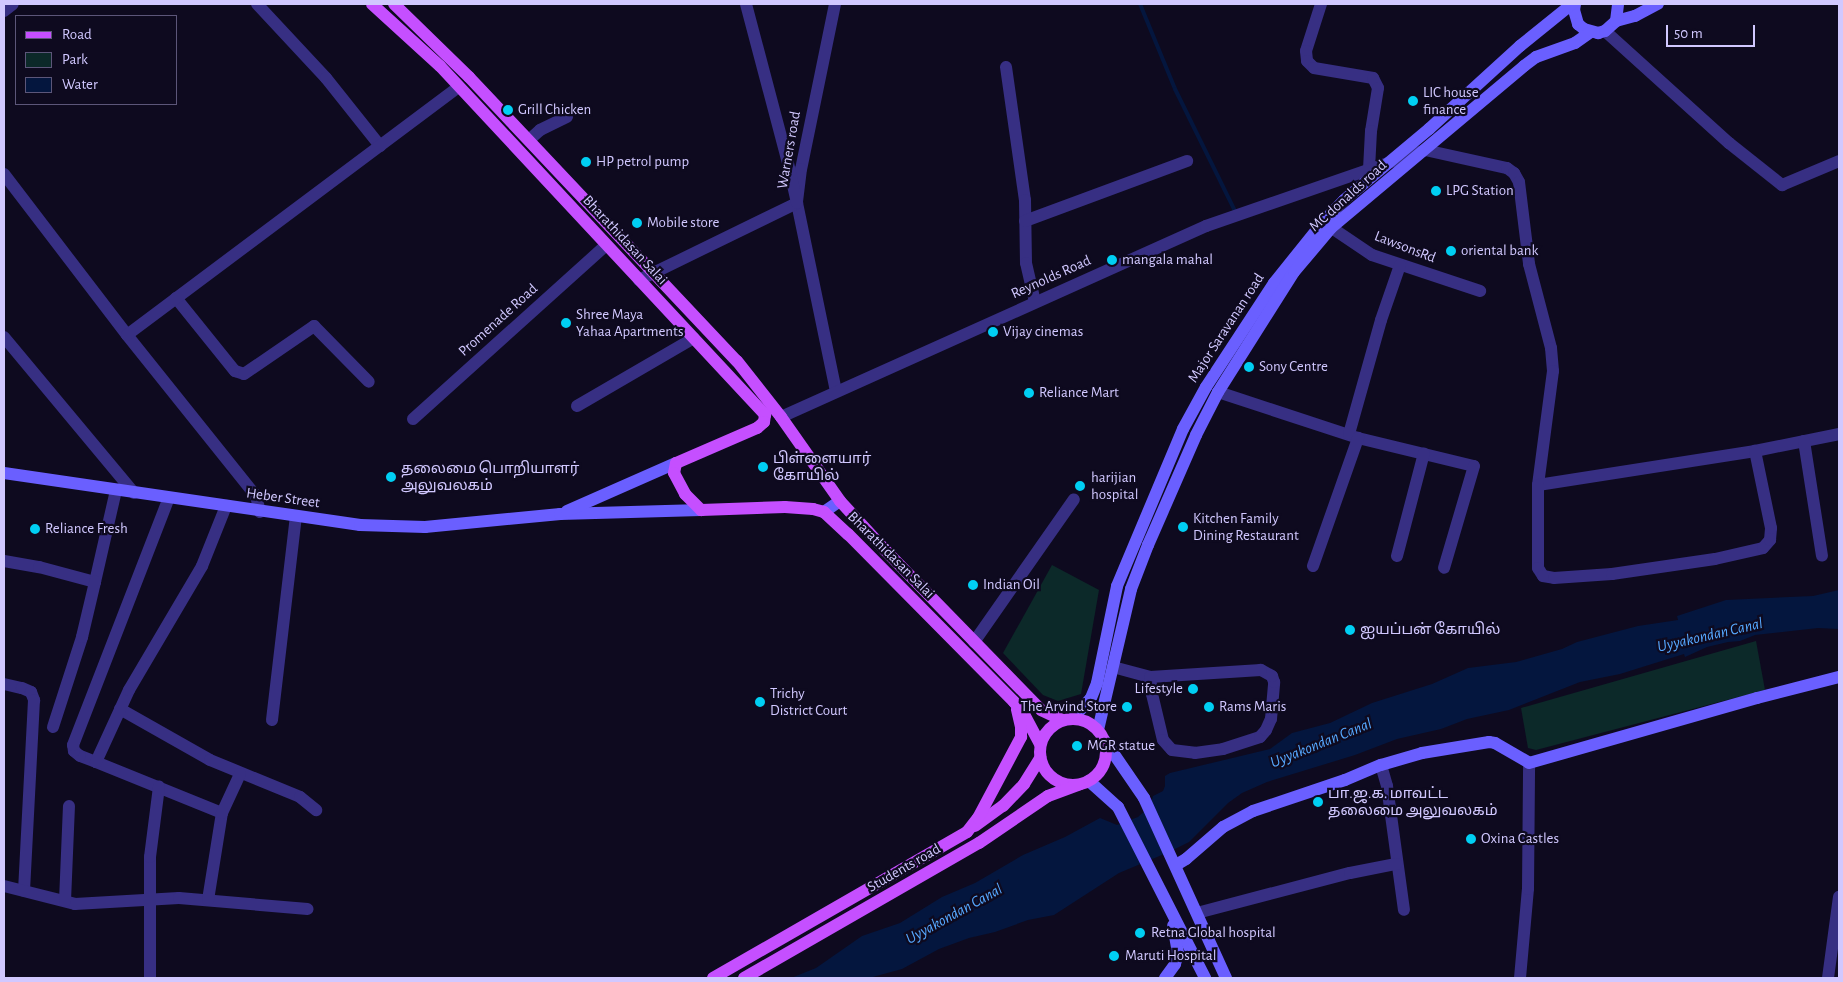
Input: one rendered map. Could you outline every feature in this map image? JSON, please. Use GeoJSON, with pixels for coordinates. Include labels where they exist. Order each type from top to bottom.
{"type":"FeatureCollection","features":[{"type":"Feature","properties":{"kind":"main road","name":"Bharathidasan Salai"},"geometry":{"type":"LineString","coordinates":[[372,4],[440,66],[765,415],[764,422],[757,428],[676,463]]}},
{"type":"Feature","properties":{"kind":"main road","name":"Bharathidasan Salai"},"geometry":{"type":"LineString","coordinates":[[394,4],[529,140],[738,361],[781,417],[840,501],[1041,710],[1067,719]]}},
{"type":"Feature","properties":{"kind":"main road"},"geometry":{"type":"LineString","coordinates":[[1574,4],[1575,18],[1584,29],[1591,32],[1606,31],[1616,21],[1634,16],[1658,4]]}},
{"type":"Feature","properties":{"kind":"main road","name":"Major Saravanan road"},"geometry":{"type":"LineString","coordinates":[[1067,719],[1082,708],[1091,698],[1117,586],[1183,428],[1206,387],[1264,298],[1327,225],[1344,200],[1483,82],[1520,46],[1574,4]]}},
{"type":"Feature","properties":{"kind":"main road"},"geometry":{"type":"LineString","coordinates":[[1616,21],[1618,4]]}},
{"type":"Feature","properties":{"kind":"main road","name":"MC donalds road"},"geometry":{"type":"LineString","coordinates":[[1218,392],[1294,272],[1327,225],[1425,150],[1536,57],[1575,43],[1591,32]]}},
{"type":"Feature","properties":{"kind":"main road","name":"Major Saravanan road"},"geometry":{"type":"LineString","coordinates":[[1101,735],[1113,667],[1131,589],[1144,554],[1196,435],[1218,392]]}},
{"type":"Feature","properties":{"kind":"main road"},"geometry":{"type":"LineString","coordinates":[[676,463],[674,473],[685,494],[701,510]]}},
{"type":"Feature","properties":{"kind":"main road"},"geometry":{"type":"LineString","coordinates":[[560,514],[676,463]]}},
{"type":"Feature","properties":{"kind":"main road","name":"Heber Street"},"geometry":{"type":"LineString","coordinates":[[4,473],[260,512],[360,525],[425,527],[560,514]]}},
{"type":"Feature","properties":{"kind":"main road"},"geometry":{"type":"LineString","coordinates":[[824,512],[840,501]]}},
{"type":"Feature","properties":{"kind":"main road","name":"Bharathidasan Salai"},"geometry":{"type":"LineString","coordinates":[[701,510],[786,507],[813,508],[824,512],[1014,702],[1024,714],[1040,744]]}},
{"type":"Feature","properties":{"kind":"main road"},"geometry":{"type":"LineString","coordinates":[[560,514],[701,510]]}},
{"type":"Feature","properties":{"kind":"main road"},"geometry":{"type":"LineString","coordinates":[[1176,865],[1223,827],[1253,811],[1422,752],[1482,742],[1495,743],[1530,763],[1757,698],[1839,677]]}},
{"type":"Feature","properties":{"kind":"main road"},"geometry":{"type":"LineString","coordinates":[[967,832],[978,818],[1021,737],[1021,727],[1014,702]]}},
{"type":"Feature","properties":{"kind":"main road"},"geometry":{"type":"LineString","coordinates":[[1101,735],[1106,760],[1096,776],[1084,783],[1068,785],[1048,775],[1040,758],[1040,744],[1044,734],[1052,725],[1067,719],[1091,723],[1101,735],[1144,798],[1226,978]]}},
{"type":"Feature","properties":{"kind":"main road"},"geometry":{"type":"LineString","coordinates":[[713,978],[967,832],[1003,806],[1024,784],[1040,758]]}},
{"type":"Feature","properties":{"kind":"main road"},"geometry":{"type":"LineString","coordinates":[[1084,783],[1118,807],[1205,978]]}},
{"type":"Feature","properties":{"kind":"main road","name":"Students road"},"geometry":{"type":"LineString","coordinates":[[744,978],[965,852],[1048,796],[1084,783]]}},
{"type":"Feature","properties":{"kind":"main road"},"geometry":{"type":"LineString","coordinates":[[1165,978],[1175,964],[1178,952],[1170,909]]}},
{"type":"Feature","properties":{"kind":"street"},"geometry":{"type":"LineString","coordinates":[[4,11],[13,4]]}},
{"type":"Feature","properties":{"kind":"street"},"geometry":{"type":"LineString","coordinates":[[256,4],[326,78],[380,146]]}},
{"type":"Feature","properties":{"kind":"street"},"geometry":{"type":"LineString","coordinates":[[639,280],[797,202],[746,4]]}},
{"type":"Feature","properties":{"kind":"street","name":"Warners road"},"geometry":{"type":"LineString","coordinates":[[835,4],[801,169],[797,202],[836,391]]}},
{"type":"Feature","properties":{"kind":"street"},"geometry":{"type":"LineString","coordinates":[[1321,4],[1306,51],[1307,61],[1314,68],[1373,78],[1378,88],[1371,131],[1369,169]]}},
{"type":"Feature","properties":{"kind":"street"},"geometry":{"type":"LineString","coordinates":[[1606,31],[1729,143],[1782,185],[1839,161]]}},
{"type":"Feature","properties":{"kind":"street"},"geometry":{"type":"LineString","coordinates":[[1006,67],[1025,200],[1026,263],[1035,302]]}},
{"type":"Feature","properties":{"kind":"street"},"geometry":{"type":"LineString","coordinates":[[127,334],[459,88]]}},
{"type":"Feature","properties":{"kind":"street"},"geometry":{"type":"LineString","coordinates":[[529,140],[540,130],[567,117]]}},
{"type":"Feature","properties":{"kind":"street"},"geometry":{"type":"LineString","coordinates":[[1425,150],[1506,168],[1514,173],[1519,182],[1529,264],[1551,348],[1553,371],[1538,485],[1538,568],[1543,576],[1554,578],[1612,574],[1715,559],[1763,548],[1770,540],[1771,528],[1755,451]]}},
{"type":"Feature","properties":{"kind":"street","name":"Reynolds Road"},"geometry":{"type":"LineString","coordinates":[[781,417],[1206,226],[1425,150]]}},
{"type":"Feature","properties":{"kind":"street"},"geometry":{"type":"LineString","coordinates":[[1025,221],[1187,161]]}},
{"type":"Feature","properties":{"kind":"street"},"geometry":{"type":"LineString","coordinates":[[4,174],[127,334],[256,496],[260,512]]}},
{"type":"Feature","properties":{"kind":"street","name":"LawsonsRd"},"geometry":{"type":"LineString","coordinates":[[1327,225],[1372,255],[1480,291]]}},
{"type":"Feature","properties":{"kind":"street","name":"Promenade Road"},"geometry":{"type":"LineString","coordinates":[[413,419],[606,245]]}},
{"type":"Feature","properties":{"kind":"street"},"geometry":{"type":"LineString","coordinates":[[1313,566],[1354,436],[1382,320],[1400,265]]}},
{"type":"Feature","properties":{"kind":"street"},"geometry":{"type":"LineString","coordinates":[[176,298],[235,371],[244,374],[314,326],[369,382]]}},
{"type":"Feature","properties":{"kind":"street"},"geometry":{"type":"LineString","coordinates":[[4,337],[134,493]]}},
{"type":"Feature","properties":{"kind":"street"},"geometry":{"type":"LineString","coordinates":[[577,406],[694,338]]}},
{"type":"Feature","properties":{"kind":"street"},"geometry":{"type":"LineString","coordinates":[[1218,392],[1354,436],[1474,466],[1444,568]]}},
{"type":"Feature","properties":{"kind":"street"},"geometry":{"type":"LineString","coordinates":[[1538,485],[1755,451],[1839,434]]}},
{"type":"Feature","properties":{"kind":"street"},"geometry":{"type":"LineString","coordinates":[[1804,441],[1822,556]]}},
{"type":"Feature","properties":{"kind":"street"},"geometry":{"type":"LineString","coordinates":[[1397,556],[1424,453]]}},
{"type":"Feature","properties":{"kind":"street"},"geometry":{"type":"LineString","coordinates":[[53,726],[82,637],[116,490]]}},
{"type":"Feature","properties":{"kind":"street"},"geometry":{"type":"LineString","coordinates":[[169,498],[73,745],[74,751],[80,756],[222,813]]}},
{"type":"Feature","properties":{"kind":"street"},"geometry":{"type":"LineString","coordinates":[[974,642],[1074,499]]}},
{"type":"Feature","properties":{"kind":"street"},"geometry":{"type":"LineString","coordinates":[[96,762],[129,690],[202,566],[226,506]]}},
{"type":"Feature","properties":{"kind":"street"},"geometry":{"type":"LineString","coordinates":[[272,720],[296,517]]}},
{"type":"Feature","properties":{"kind":"street"},"geometry":{"type":"LineString","coordinates":[[4,561],[39,567],[95,582]]}},
{"type":"Feature","properties":{"kind":"street"},"geometry":{"type":"LineString","coordinates":[[1113,667],[1150,676],[1261,670],[1272,676],[1274,682],[1271,719],[1260,737],[1223,749],[1195,753],[1172,750],[1163,740],[1152,694],[1150,676]]}},
{"type":"Feature","properties":{"kind":"street"},"geometry":{"type":"LineString","coordinates":[[4,684],[30,692],[34,700],[24,891]]}},
{"type":"Feature","properties":{"kind":"street"},"geometry":{"type":"LineString","coordinates":[[120,710],[210,760],[240,774],[300,797],[316,810]]}},
{"type":"Feature","properties":{"kind":"street"},"geometry":{"type":"LineString","coordinates":[[1520,978],[1528,889],[1530,763]]}},
{"type":"Feature","properties":{"kind":"street"},"geometry":{"type":"LineString","coordinates":[[1381,765],[1395,839],[1396,864],[1404,910]]}},
{"type":"Feature","properties":{"kind":"street"},"geometry":{"type":"LineString","coordinates":[[208,900],[222,813],[240,774]]}},
{"type":"Feature","properties":{"kind":"street"},"geometry":{"type":"LineString","coordinates":[[150,978],[150,857],[159,787]]}},
{"type":"Feature","properties":{"kind":"street"},"geometry":{"type":"LineString","coordinates":[[65,901],[70,806]]}},
{"type":"Feature","properties":{"kind":"street"},"geometry":{"type":"LineString","coordinates":[[1197,913],[1350,873],[1396,864]]}},
{"type":"Feature","properties":{"kind":"street"},"geometry":{"type":"LineString","coordinates":[[4,886],[75,904],[151,900],[208,900],[308,909]]}},
{"type":"Feature","properties":{"kind":"street"},"geometry":{"type":"LineString","coordinates":[[1828,978],[1839,897]]}},
{"type":"Feature","properties":{"kind":"green space"},"geometry":{"type":"Polygon","coordinates":[[[1052,565],[1099,590],[1081,694],[1058,701],[1043,695],[1003,653],[1052,565]]]}},
{"type":"Feature","properties":{"kind":"green space"},"geometry":{"type":"Polygon","coordinates":[[[1756,641],[1765,690],[1536,750],[1528,748],[1521,708],[1756,641]]]}},
{"type":"Feature","properties":{"kind":"water","name":"Uyyakondan Canal"},"geometry":{"type":"Polygon","coordinates":[[[1839,590],[1839,629],[1818,628],[1755,635],[1740,641],[1707,647],[1685,657],[1684,654],[1620,674],[1580,682],[1509,710],[1467,719],[1441,729],[1397,739],[1355,755],[1267,782],[1242,793],[1228,803],[1189,842],[1119,873],[1054,915],[1028,920],[995,932],[969,938],[939,949],[902,969],[869,978],[791,978],[816,968],[862,936],[900,923],[942,897],[975,883],[1023,855],[1065,837],[1100,818],[1117,825],[1138,817],[1150,806],[1153,796],[1163,791],[1165,776],[1170,773],[1270,749],[1292,733],[1330,723],[1372,703],[1432,684],[1468,668],[1516,662],[1562,649],[1577,642],[1638,626],[1678,620],[1677,616],[1726,600],[1813,596],[1839,590]]]}},
{"type":"Feature","properties":{"kind":"waterway"},"geometry":{"type":"LineString","coordinates":[[1140,4],[1175,89],[1236,213]]}},
{"type":"Feature","properties":{"kind":"place","name":"LIC house finance"},"geometry":{"type":"Point","coordinates":[1413,101]}},
{"type":"Feature","properties":{"kind":"place","name":"Grill Chicken"},"geometry":{"type":"Point","coordinates":[508,110]}},
{"type":"Feature","properties":{"kind":"place","name":"HP petrol pump"},"geometry":{"type":"Point","coordinates":[586,162]}},
{"type":"Feature","properties":{"kind":"place","name":"LPG Station"},"geometry":{"type":"Point","coordinates":[1436,191]}},
{"type":"Feature","properties":{"kind":"place","name":"Mobile store"},"geometry":{"type":"Point","coordinates":[637,223]}},
{"type":"Feature","properties":{"kind":"place","name":"oriental bank"},"geometry":{"type":"Point","coordinates":[1451,251]}},
{"type":"Feature","properties":{"kind":"place","name":"mangala mahal"},"geometry":{"type":"Point","coordinates":[1112,260]}},
{"type":"Feature","properties":{"kind":"place","name":"Shree Maya Yahaa Apartments"},"geometry":{"type":"Point","coordinates":[566,323]}},
{"type":"Feature","properties":{"kind":"place","name":"Vijay cinemas"},"geometry":{"type":"Point","coordinates":[993,332]}},
{"type":"Feature","properties":{"kind":"place","name":"Sony Centre"},"geometry":{"type":"Point","coordinates":[1249,367]}},
{"type":"Feature","properties":{"kind":"place","name":"Reliance Mart"},"geometry":{"type":"Point","coordinates":[1029,393]}},
{"type":"Feature","properties":{"kind":"place","name":"பிள்ளையார் கோயில்"},"geometry":{"type":"Point","coordinates":[763,467]}},
{"type":"Feature","properties":{"kind":"place","name":"தலைமை பொறியாளர் அலுவலகம்"},"geometry":{"type":"Point","coordinates":[391,477]}},
{"type":"Feature","properties":{"kind":"place","name":"harijian hospital"},"geometry":{"type":"Point","coordinates":[1080,486]}},
{"type":"Feature","properties":{"kind":"place","name":"Kitchen Family Dining Restaurant"},"geometry":{"type":"Point","coordinates":[1183,527]}},
{"type":"Feature","properties":{"kind":"place","name":"Reliance Fresh"},"geometry":{"type":"Point","coordinates":[35,529]}},
{"type":"Feature","properties":{"kind":"place","name":"Indian Oil"},"geometry":{"type":"Point","coordinates":[973,585]}},
{"type":"Feature","properties":{"kind":"place","name":"ஐயப்பன் கோயில்"},"geometry":{"type":"Point","coordinates":[1350,630]}},
{"type":"Feature","properties":{"kind":"place","name":"Lifestyle"},"geometry":{"type":"Point","coordinates":[1193,689]}},
{"type":"Feature","properties":{"kind":"place","name":"Trichy District Court"},"geometry":{"type":"Point","coordinates":[760,702]}},
{"type":"Feature","properties":{"kind":"place","name":"The Arvind Store"},"geometry":{"type":"Point","coordinates":[1127,707]}},
{"type":"Feature","properties":{"kind":"place","name":"Rams Maris"},"geometry":{"type":"Point","coordinates":[1209,707]}},
{"type":"Feature","properties":{"kind":"place","name":"MGR statue"},"geometry":{"type":"Point","coordinates":[1077,746]}},
{"type":"Feature","properties":{"kind":"place","name":"பா.ஜ.க. மாவட்ட தலைமை அலுவலகம்"},"geometry":{"type":"Point","coordinates":[1318,802]}},
{"type":"Feature","properties":{"kind":"place","name":"Oxina Castles"},"geometry":{"type":"Point","coordinates":[1471,839]}},
{"type":"Feature","properties":{"kind":"place","name":"Retna Global hospital"},"geometry":{"type":"Point","coordinates":[1140,933]}},
{"type":"Feature","properties":{"kind":"place","name":"Maruti Hospital"},"geometry":{"type":"Point","coordinates":[1114,956]}}]}
